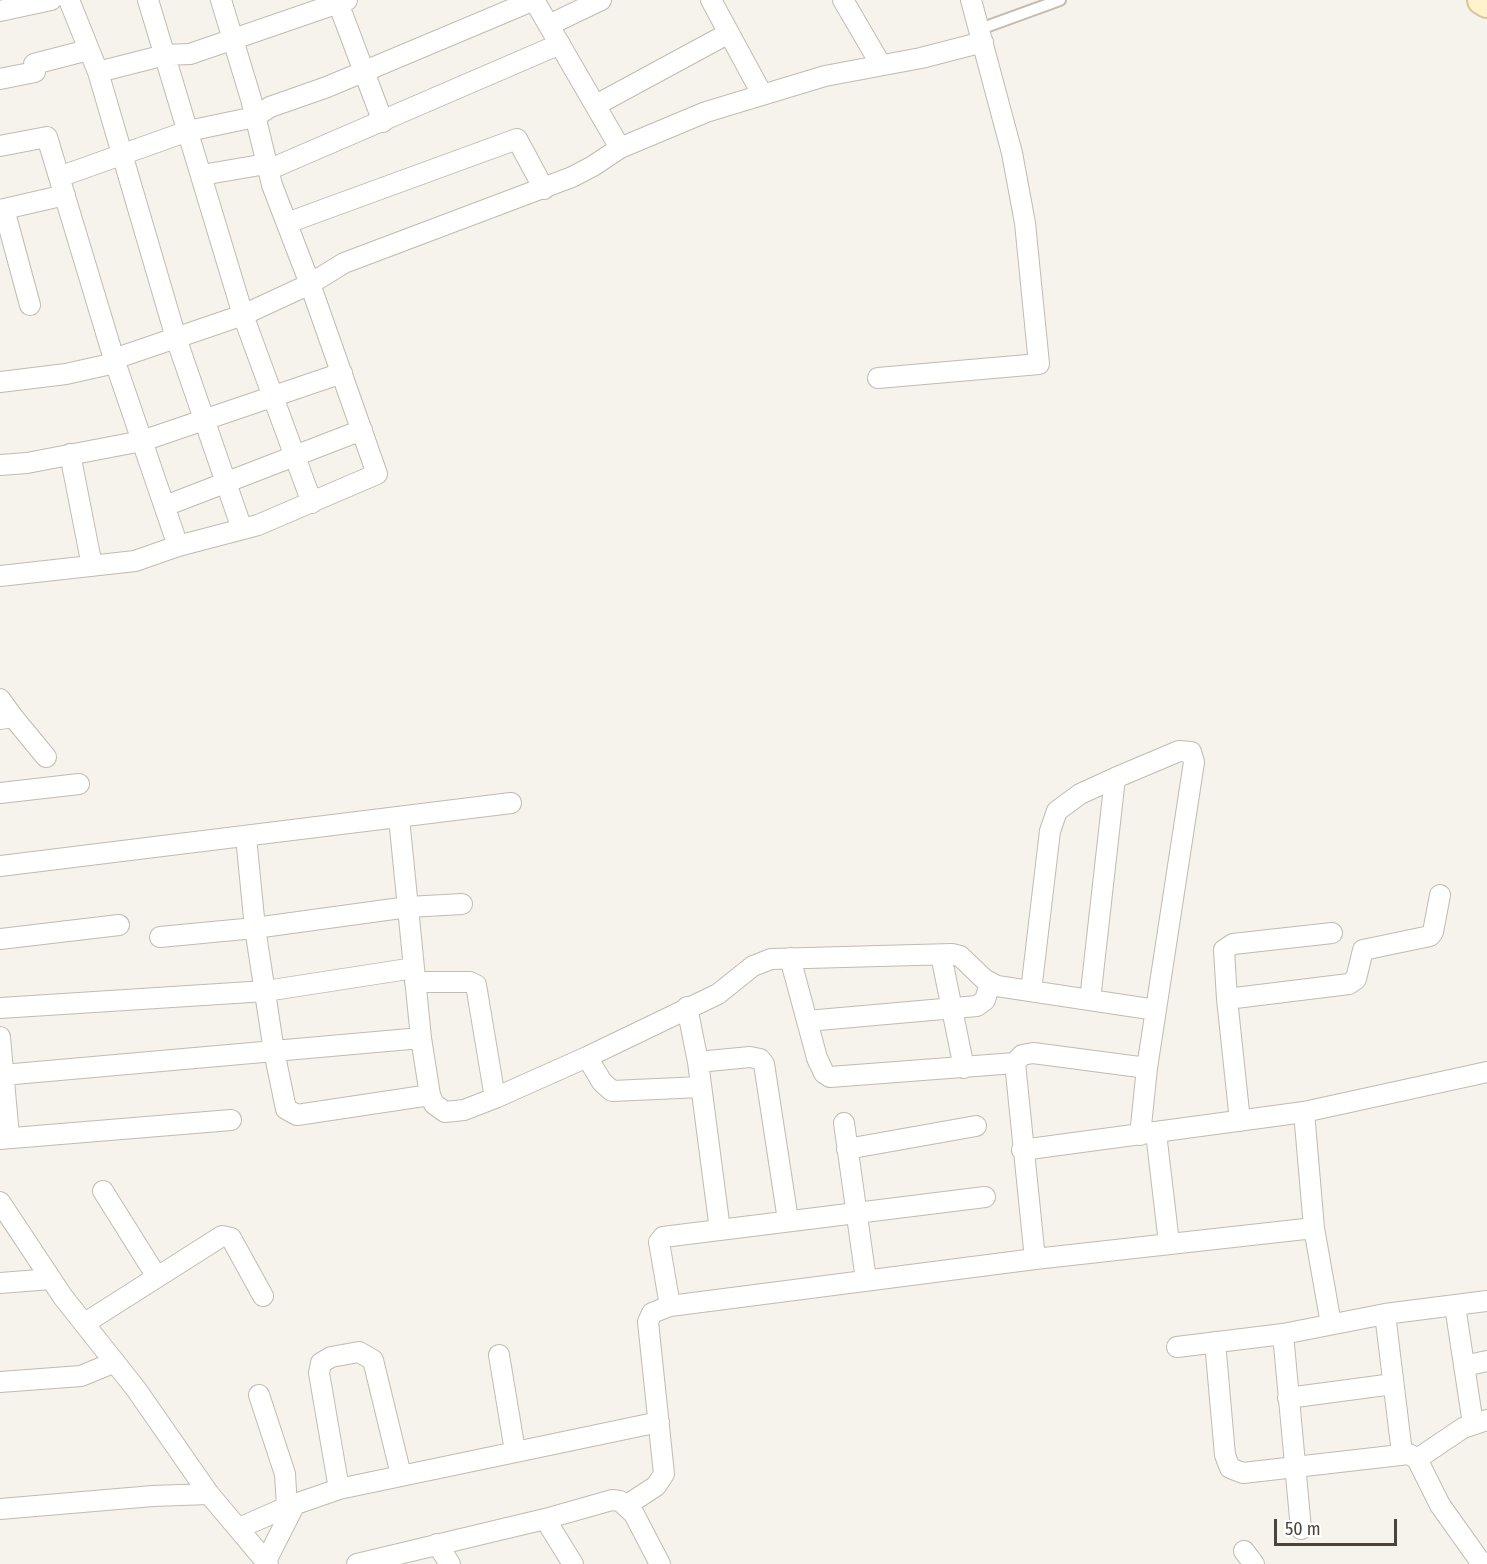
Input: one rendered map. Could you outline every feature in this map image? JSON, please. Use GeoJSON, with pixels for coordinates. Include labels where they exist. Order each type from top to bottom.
{"type":"FeatureCollection","features":[{"type":"Feature","properties":{"kind":"street"},"geometry":{"type":"LineString","coordinates":[[0,11],[51,0]]}},
{"type":"Feature","properties":{"kind":"street"},"geometry":{"type":"LineString","coordinates":[[69,0],[98,72],[163,286],[176,338],[242,529]]}},
{"type":"Feature","properties":{"kind":"street"},"geometry":{"type":"LineString","coordinates":[[148,0],[243,315],[312,503]]}},
{"type":"Feature","properties":{"kind":"street"},"geometry":{"type":"LineString","coordinates":[[0,576],[135,561],[178,546],[242,529],[312,503],[377,474],[267,167],[221,0]]}},
{"type":"Feature","properties":{"kind":"street"},"geometry":{"type":"LineString","coordinates":[[30,305],[2,210],[62,186],[122,156],[188,131],[255,117],[270,107],[327,87],[362,70],[534,0],[620,148]]}},
{"type":"Feature","properties":{"kind":"street"},"geometry":{"type":"LineString","coordinates":[[549,25],[600,0]]}},
{"type":"Feature","properties":{"kind":"street"},"geometry":{"type":"LineString","coordinates":[[711,0],[762,94]]}},
{"type":"Feature","properties":{"kind":"street"},"geometry":{"type":"LineString","coordinates":[[878,378],[1040,364],[1025,223],[1012,153],[971,0]]}},
{"type":"Feature","properties":{"kind":"street"},"geometry":{"type":"LineString","coordinates":[[1482,0],[1487,3]]}},
{"type":"Feature","properties":{"kind":"street"},"geometry":{"type":"LineString","coordinates":[[98,72],[165,55],[190,54],[340,1],[362,70],[383,122]]}},
{"type":"Feature","properties":{"kind":"street"},"geometry":{"type":"LineString","coordinates":[[851,3],[881,65]]}},
{"type":"Feature","properties":{"kind":"street"},"geometry":{"type":"LineString","coordinates":[[596,105],[729,33]]}},
{"type":"Feature","properties":{"kind":"street"},"geometry":{"type":"LineString","coordinates":[[0,382],[66,374],[115,361],[243,315],[310,284],[344,263],[544,189],[593,166],[620,148],[706,111],[825,76],[881,65],[981,36]]}},
{"type":"Feature","properties":{"kind":"street"},"geometry":{"type":"LineString","coordinates":[[202,176],[267,167],[383,122],[560,44]]}},
{"type":"Feature","properties":{"kind":"street"},"geometry":{"type":"LineString","coordinates":[[0,79],[35,72],[34,64],[88,50]]}},
{"type":"Feature","properties":{"kind":"street"},"geometry":{"type":"LineString","coordinates":[[0,146],[47,137],[115,361],[178,546]]}},
{"type":"Feature","properties":{"kind":"street"},"geometry":{"type":"LineString","coordinates":[[287,223],[517,139],[544,189]]}},
{"type":"Feature","properties":{"kind":"street"},"geometry":{"type":"LineString","coordinates":[[0,465],[27,463],[142,441],[342,373]]}},
{"type":"Feature","properties":{"kind":"street"},"geometry":{"type":"LineString","coordinates":[[165,506],[227,483],[294,454],[362,430]]}},
{"type":"Feature","properties":{"kind":"street"},"geometry":{"type":"LineString","coordinates":[[70,454],[92,566]]}},
{"type":"Feature","properties":{"kind":"street"},"geometry":{"type":"LineString","coordinates":[[0,699],[7,718],[46,757]]}},
{"type":"Feature","properties":{"kind":"street"},"geometry":{"type":"LineString","coordinates":[[1031,991],[1052,819],[1065,803],[1115,778],[1179,751],[1187,750],[1194,758],[1147,1068],[1148,1134],[1169,1243]]}},
{"type":"Feature","properties":{"kind":"street"},"geometry":{"type":"LineString","coordinates":[[1090,1000],[1115,778]]}},
{"type":"Feature","properties":{"kind":"street"},"geometry":{"type":"LineString","coordinates":[[0,793],[79,784]]}},
{"type":"Feature","properties":{"kind":"street"},"geometry":{"type":"LineString","coordinates":[[0,866],[511,803]]}},
{"type":"Feature","properties":{"kind":"street"},"geometry":{"type":"LineString","coordinates":[[399,818],[421,1038],[430,1095],[434,1104],[445,1112],[464,1110],[495,1098],[587,1057],[718,994],[761,962],[790,958],[960,956],[990,983],[1156,1010]]}},
{"type":"Feature","properties":{"kind":"street"},"geometry":{"type":"LineString","coordinates":[[246,837],[255,928],[284,1104],[292,1114],[430,1095]]}},
{"type":"Feature","properties":{"kind":"street"},"geometry":{"type":"LineString","coordinates":[[1227,999],[1349,984],[1356,979],[1363,950],[1430,936],[1440,895]]}},
{"type":"Feature","properties":{"kind":"street"},"geometry":{"type":"LineString","coordinates":[[160,937],[255,928],[408,907],[462,904]]}},
{"type":"Feature","properties":{"kind":"street"},"geometry":{"type":"LineString","coordinates":[[0,939],[119,926]]}},
{"type":"Feature","properties":{"kind":"street"},"geometry":{"type":"LineString","coordinates":[[1240,1121],[1223,955],[1227,946],[1332,933]]}},
{"type":"Feature","properties":{"kind":"street"},"geometry":{"type":"LineString","coordinates":[[941,955],[964,1068]]}},
{"type":"Feature","properties":{"kind":"street"},"geometry":{"type":"LineString","coordinates":[[790,958],[820,1066],[830,1077],[1016,1063]]}},
{"type":"Feature","properties":{"kind":"street"},"geometry":{"type":"LineString","coordinates":[[0,1008],[266,991],[415,975],[470,982],[476,985],[495,1098]]}},
{"type":"Feature","properties":{"kind":"street"},"geometry":{"type":"LineString","coordinates":[[807,1021],[980,1005],[985,1000],[990,983]]}},
{"type":"Feature","properties":{"kind":"street"},"geometry":{"type":"LineString","coordinates":[[687,1007],[698,1062],[720,1230]]}},
{"type":"Feature","properties":{"kind":"street"},"geometry":{"type":"LineString","coordinates":[[0,1037],[4,1138],[231,1120]]}},
{"type":"Feature","properties":{"kind":"street"},"geometry":{"type":"LineString","coordinates":[[2,1065],[274,1052],[421,1038]]}},
{"type":"Feature","properties":{"kind":"street"},"geometry":{"type":"LineString","coordinates":[[1035,1260],[1022,1150],[1016,1063],[1022,1055],[1033,1053],[1147,1068]]}},
{"type":"Feature","properties":{"kind":"street"},"geometry":{"type":"LineString","coordinates":[[587,1057],[602,1082],[612,1090],[701,1087]]}},
{"type":"Feature","properties":{"kind":"street"},"geometry":{"type":"LineString","coordinates":[[698,1062],[750,1057],[760,1059],[764,1064],[788,1220]]}},
{"type":"Feature","properties":{"kind":"street"},"geometry":{"type":"LineString","coordinates":[[1022,1150],[1304,1112],[1487,1072]]}},
{"type":"Feature","properties":{"kind":"street"},"geometry":{"type":"LineString","coordinates":[[1304,1112],[1314,1228],[1331,1324]]}},
{"type":"Feature","properties":{"kind":"street"},"geometry":{"type":"LineString","coordinates":[[844,1123],[866,1280]]}},
{"type":"Feature","properties":{"kind":"street"},"geometry":{"type":"LineString","coordinates":[[847,1149],[976,1126]]}},
{"type":"Feature","properties":{"kind":"street"},"geometry":{"type":"LineString","coordinates":[[103,1191],[157,1277]]}},
{"type":"Feature","properties":{"kind":"street"},"geometry":{"type":"LineString","coordinates":[[670,1306],[659,1240],[667,1236],[985,1197]]}},
{"type":"Feature","properties":{"kind":"street"},"geometry":{"type":"LineString","coordinates":[[0,1202],[51,1279],[115,1362],[209,1494],[267,1563],[291,1505],[282,1463],[259,1395]]}},
{"type":"Feature","properties":{"kind":"street"},"geometry":{"type":"LineString","coordinates":[[627,1505],[656,1486],[664,1474],[648,1318],[655,1311],[670,1306],[866,1280],[1169,1243],[1314,1228]]}},
{"type":"Feature","properties":{"kind":"street"},"geometry":{"type":"LineString","coordinates":[[85,1323],[215,1239],[227,1236],[235,1244],[263,1296]]}},
{"type":"Feature","properties":{"kind":"street"},"geometry":{"type":"LineString","coordinates":[[0,1283],[51,1279]]}},
{"type":"Feature","properties":{"kind":"street"},"geometry":{"type":"LineString","coordinates":[[1177,1347],[1283,1334],[1384,1314],[1487,1301]]}},
{"type":"Feature","properties":{"kind":"street"},"geometry":{"type":"LineString","coordinates":[[1215,1342],[1225,1455],[1230,1468],[1243,1473],[1410,1456],[1480,1422],[1464,1366],[1455,1306]]}},
{"type":"Feature","properties":{"kind":"street"},"geometry":{"type":"LineString","coordinates":[[1384,1314],[1394,1384],[1410,1456],[1472,1560]]}},
{"type":"Feature","properties":{"kind":"street"},"geometry":{"type":"LineString","coordinates":[[1283,1334],[1301,1529]]}},
{"type":"Feature","properties":{"kind":"street"},"geometry":{"type":"LineString","coordinates":[[339,1489],[319,1373],[321,1363],[331,1357],[359,1352],[373,1360],[401,1474]]}},
{"type":"Feature","properties":{"kind":"street"},"geometry":{"type":"LineString","coordinates":[[499,1355],[515,1451]]}},
{"type":"Feature","properties":{"kind":"street"},"geometry":{"type":"LineString","coordinates":[[1464,1366],[1487,1361]]}},
{"type":"Feature","properties":{"kind":"street"},"geometry":{"type":"LineString","coordinates":[[0,1382],[81,1376],[115,1362]]}},
{"type":"Feature","properties":{"kind":"street"},"geometry":{"type":"LineString","coordinates":[[1288,1398],[1394,1384]]}},
{"type":"Feature","properties":{"kind":"street"},"geometry":{"type":"LineString","coordinates":[[239,1528],[291,1505],[339,1489],[401,1474],[659,1422]]}},
{"type":"Feature","properties":{"kind":"street"},"geometry":{"type":"LineString","coordinates":[[0,1509],[153,1496],[209,1494]]}},
{"type":"Feature","properties":{"kind":"street"},"geometry":{"type":"LineString","coordinates":[[357,1564],[545,1519],[612,1500],[620,1500],[627,1505],[660,1564]]}},
{"type":"Feature","properties":{"kind":"street"},"geometry":{"type":"LineString","coordinates":[[545,1519],[573,1564]]}},
{"type":"Feature","properties":{"kind":"street"},"geometry":{"type":"LineString","coordinates":[[437,1544],[450,1564]]}},
{"type":"Feature","properties":{"kind":"lane"},"geometry":{"type":"LineString","coordinates":[[981,36],[1060,0]]}}]}
